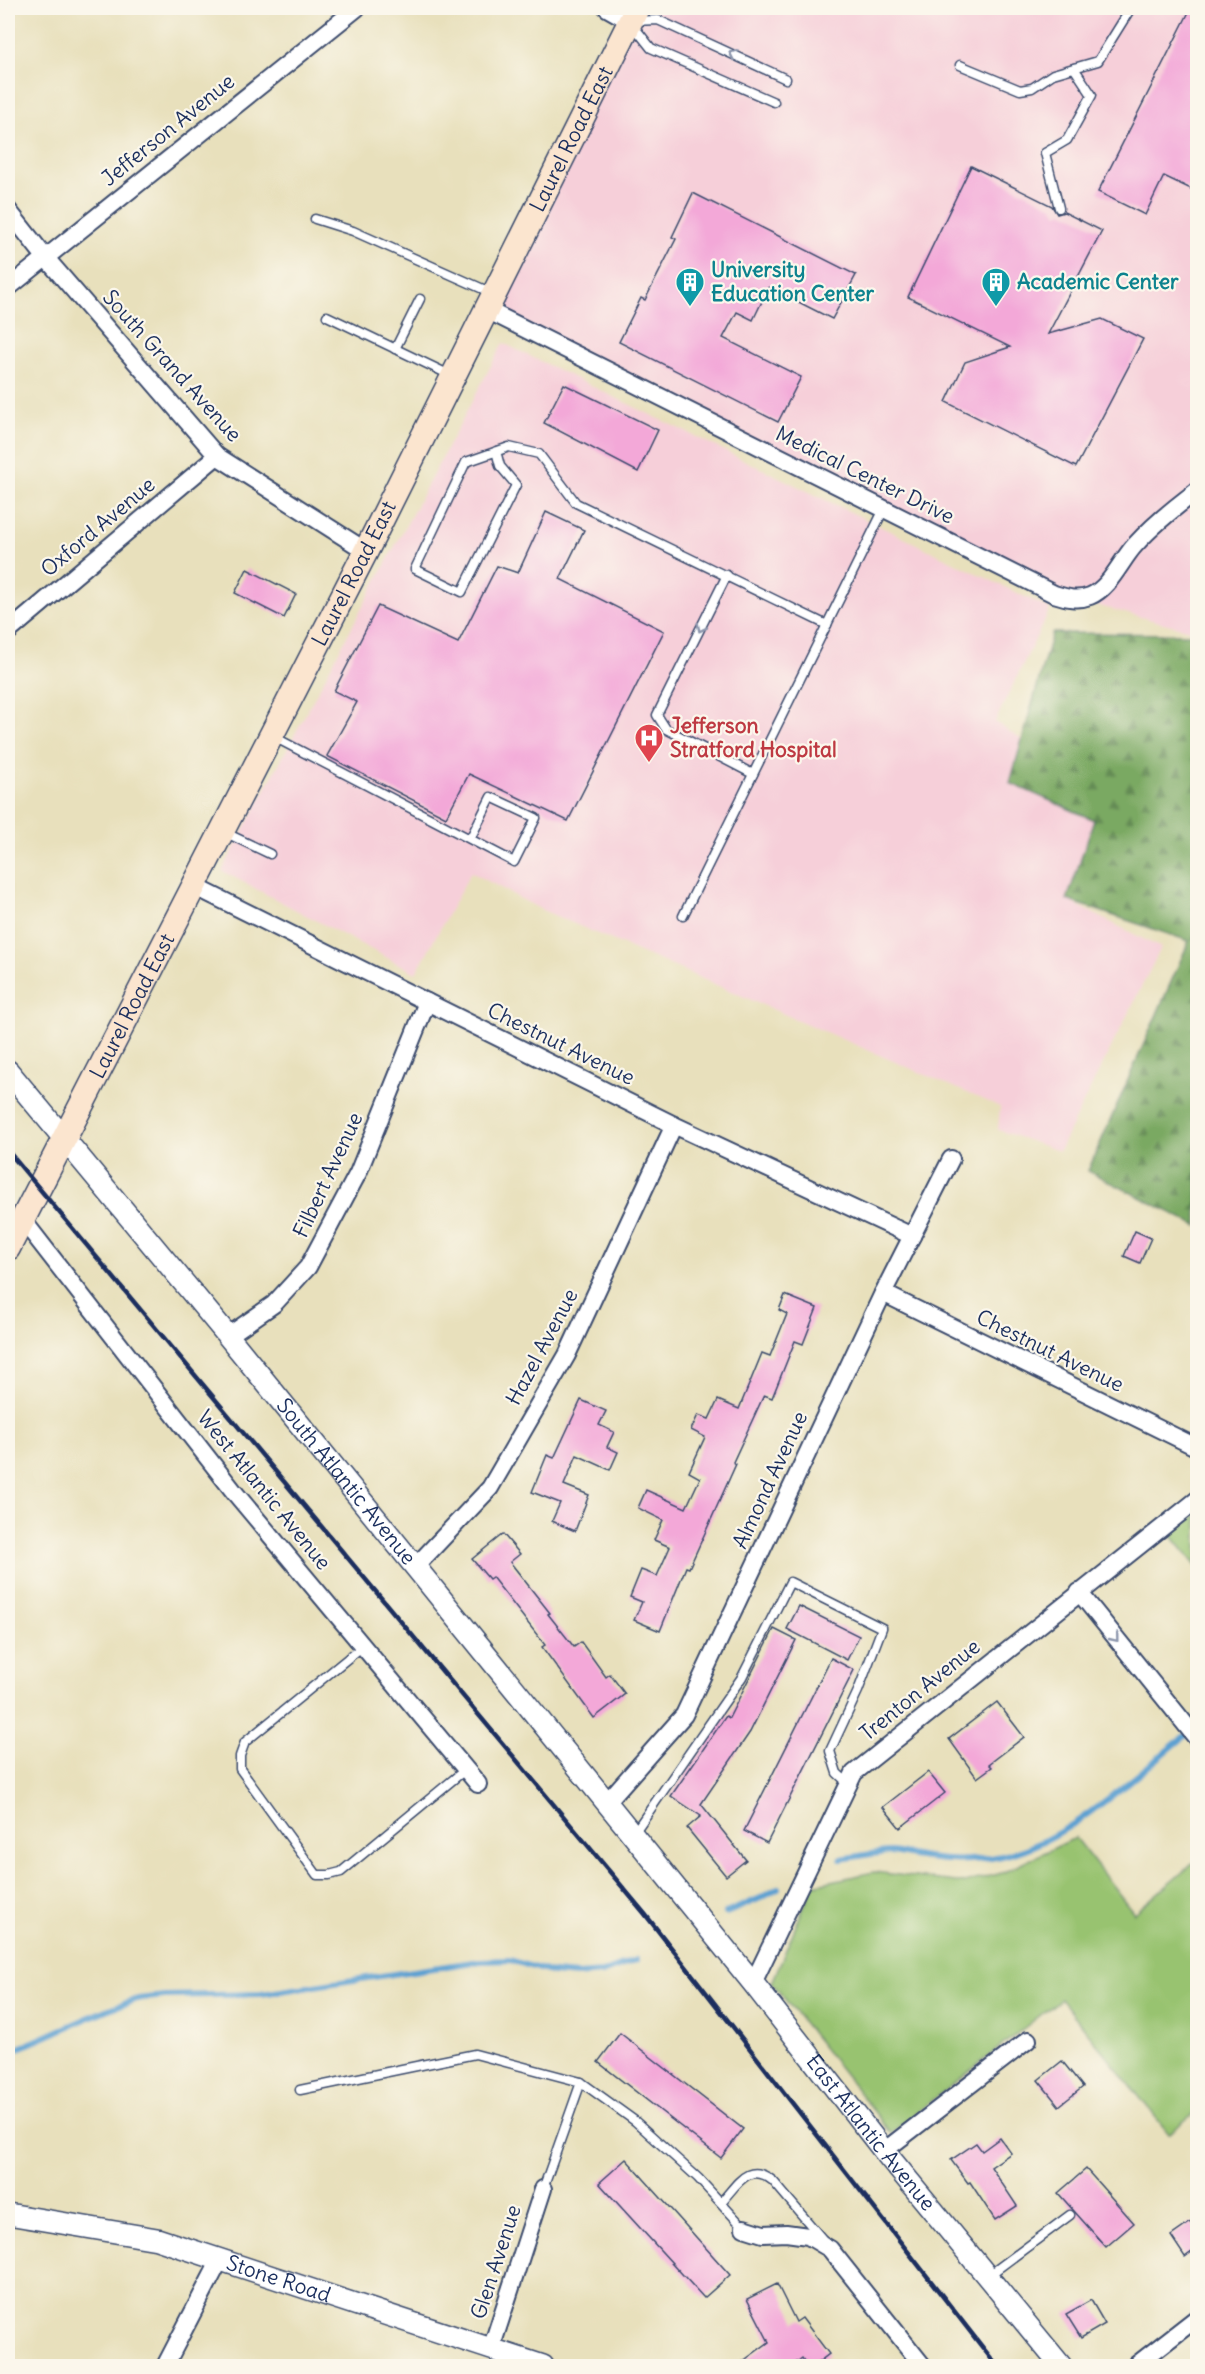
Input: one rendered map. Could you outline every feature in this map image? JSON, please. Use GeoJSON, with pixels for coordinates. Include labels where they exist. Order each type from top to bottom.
{"type":"FeatureCollection","features":[{"type":"Feature","properties":{"kind":"main road","name":"Laurel Road East"},"geometry":{"type":"LineString","coordinates":[[8,1248],[366,551],[633,14]]}},
{"type":"Feature","properties":{"kind":"street","name":"Jefferson Avenue"},"geometry":{"type":"LineString","coordinates":[[8,288],[357,8]]}},
{"type":"Feature","properties":{"kind":"street"},"geometry":{"type":"LineString","coordinates":[[607,8],[633,14]]}},
{"type":"Feature","properties":{"kind":"street","name":"South Grand Avenue"},"geometry":{"type":"LineString","coordinates":[[8,210],[45,257],[217,456],[366,551]]}},
{"type":"Feature","properties":{"kind":"street","name":"Medical Center Drive"},"geometry":{"type":"LineString","coordinates":[[491,302],[884,509],[1054,594],[1073,599],[1092,596],[1108,581],[1134,545],[1168,512],[1197,490]]}},
{"type":"Feature","properties":{"kind":"street","name":"Oxford Avenue"},"geometry":{"type":"LineString","coordinates":[[8,632],[217,456]]}},
{"type":"Feature","properties":{"kind":"street","name":"Chestnut Avenue"},"geometry":{"type":"LineString","coordinates":[[194,886],[674,1125],[912,1236]]}},
{"type":"Feature","properties":{"kind":"street","name":"Filbert Avenue"},"geometry":{"type":"LineString","coordinates":[[228,1336],[274,1304],[308,1267],[357,1173],[427,1002]]}},
{"type":"Feature","properties":{"kind":"street","name":"South Atlantic Avenue"},"geometry":{"type":"LineString","coordinates":[[8,1071],[228,1336],[682,1897]]}},
{"type":"Feature","properties":{"kind":"street","name":"Hazel Avenue"},"geometry":{"type":"LineString","coordinates":[[415,1567],[490,1488],[496,1478],[567,1355],[674,1125]]}},
{"type":"Feature","properties":{"kind":"street","name":"Almond Avenue"},"geometry":{"type":"LineString","coordinates":[[606,1803],[684,1715],[884,1293],[951,1159]]}},
{"type":"Feature","properties":{"kind":"street","name":"West Atlantic Avenue"},"geometry":{"type":"LineString","coordinates":[[22,1219],[234,1493],[478,1784]]}},
{"type":"Feature","properties":{"kind":"street","name":"Chestnut Avenue"},"geometry":{"type":"LineString","coordinates":[[884,1293],[1197,1448]]}},
{"type":"Feature","properties":{"kind":"street","name":"Trenton Avenue"},"geometry":{"type":"LineString","coordinates":[[753,1983],[854,1773],[1197,1499]]}},
{"type":"Feature","properties":{"kind":"street"},"geometry":{"type":"LineString","coordinates":[[1079,1592],[1197,1740]]}},
{"type":"Feature","properties":{"kind":"street","name":"East Atlantic Avenue"},"geometry":{"type":"LineString","coordinates":[[682,1897],[753,1983],[884,2151],[1061,2367]]}},
{"type":"Feature","properties":{"kind":"street"},"geometry":{"type":"LineString","coordinates":[[884,2151],[1028,2040]]}},
{"type":"Feature","properties":{"kind":"street","name":"Glen Avenue"},"geometry":{"type":"LineString","coordinates":[[491,2349],[543,2189]]}},
{"type":"Feature","properties":{"kind":"street","name":"Stone Road"},"geometry":{"type":"LineString","coordinates":[[8,2214],[157,2239],[491,2349],[519,2363],[543,2367]]}},
{"type":"Feature","properties":{"kind":"street"},"geometry":{"type":"LineString","coordinates":[[744,2228],[762,2234],[786,2233],[808,2236],[830,2249],[923,2367]]}},
{"type":"Feature","properties":{"kind":"street"},"geometry":{"type":"LineString","coordinates":[[165,2367],[220,2260]]}},
{"type":"Feature","properties":{"kind":"street"},"geometry":{"type":"LineString","coordinates":[[1135,2367],[1197,2317]]}},
{"type":"Feature","properties":{"kind":"lane"},"geometry":{"type":"LineString","coordinates":[[960,65],[1020,90],[1032,88],[1053,74],[1098,61],[1131,8]]}},
{"type":"Feature","properties":{"kind":"lane"},"geometry":{"type":"LineString","coordinates":[[633,14],[658,20],[786,79]]}},
{"type":"Feature","properties":{"kind":"lane"},"geometry":{"type":"LineString","coordinates":[[633,14],[651,48],[774,102]]}},
{"type":"Feature","properties":{"kind":"lane"},"geometry":{"type":"LineString","coordinates":[[1059,208],[1045,153],[1067,140],[1092,95],[1074,68]]}},
{"type":"Feature","properties":{"kind":"lane"},"geometry":{"type":"LineString","coordinates":[[315,219],[353,231],[491,302]]}},
{"type":"Feature","properties":{"kind":"lane"},"geometry":{"type":"LineString","coordinates":[[395,349],[420,299]]}},
{"type":"Feature","properties":{"kind":"lane"},"geometry":{"type":"LineString","coordinates":[[327,316],[453,377]]}},
{"type":"Feature","properties":{"kind":"lane"},"geometry":{"type":"LineString","coordinates":[[496,451],[500,466],[516,485],[462,592],[415,569],[466,462],[496,451],[509,447],[539,454],[576,503],[827,624]]}},
{"type":"Feature","properties":{"kind":"lane"},"geometry":{"type":"LineString","coordinates":[[683,916],[884,509]]}},
{"type":"Feature","properties":{"kind":"lane"},"geometry":{"type":"LineString","coordinates":[[727,576],[657,715],[666,729],[753,774]]}},
{"type":"Feature","properties":{"kind":"lane"},"geometry":{"type":"LineString","coordinates":[[271,735],[470,839],[513,861],[536,818],[491,797],[470,839]]}},
{"type":"Feature","properties":{"kind":"lane"},"geometry":{"type":"LineString","coordinates":[[222,831],[270,854]]}},
{"type":"Feature","properties":{"kind":"lane"},"geometry":{"type":"LineString","coordinates":[[632,1836],[742,1677],[790,1582],[882,1628],[858,1691],[830,1751],[837,1773],[849,1784]]}},
{"type":"Feature","properties":{"kind":"lane"},"geometry":{"type":"LineString","coordinates":[[363,1646],[245,1742],[240,1756],[240,1769],[317,1875],[341,1872],[466,1768]]}},
{"type":"Feature","properties":{"kind":"lane"},"geometry":{"type":"LineString","coordinates":[[300,2090],[475,2054],[580,2082],[635,2121],[698,2178],[744,2228]]}},
{"type":"Feature","properties":{"kind":"lane"},"geometry":{"type":"LineString","coordinates":[[543,2189],[580,2082]]}},
{"type":"Feature","properties":{"kind":"lane"},"geometry":{"type":"LineString","coordinates":[[721,2202],[744,2177],[753,2172],[763,2173],[804,2215],[830,2249]]}},
{"type":"Feature","properties":{"kind":"lane"},"geometry":{"type":"LineString","coordinates":[[987,2276],[1070,2215]]}},
{"type":"Feature","properties":{"kind":"shaded area"},"geometry":{"type":"Polygon","coordinates":[[[637,8],[1197,8],[1197,632],[1054,594],[487,310],[637,8]]]}},
{"type":"Feature","properties":{"kind":"shaded area","name":"Jefferson Stratford Hospital"},"geometry":{"type":"Polygon","coordinates":[[[503,343],[1050,609],[995,722],[1027,743],[1010,783],[1094,820],[1067,900],[1161,948],[1059,1151],[998,1130],[1000,1107],[542,910],[471,872],[416,973],[222,871],[503,343]]]}},
{"type":"Feature","properties":{"kind":"green space"},"geometry":{"type":"Polygon","coordinates":[[[1052,633],[1197,634],[1197,1226],[1088,1171],[1189,941],[1067,900],[1094,820],[1010,783],[1052,633]]]}},
{"type":"Feature","properties":{"kind":"green space"},"geometry":{"type":"Polygon","coordinates":[[[1197,1514],[1197,1567],[1171,1535],[1197,1514]]]}},
{"type":"Feature","properties":{"kind":"green space"},"geometry":{"type":"Polygon","coordinates":[[[1075,1838],[1134,1913],[1197,1860],[1197,2110],[1169,2134],[1061,1999],[891,2133],[772,1983],[813,1885],[874,1872],[964,1883],[1002,1873],[1075,1838]]]}},
{"type":"Feature","properties":{"kind":"building"},"geometry":{"type":"Polygon","coordinates":[[[1191,8],[1197,8],[1197,182],[1193,190],[1164,176],[1145,215],[1098,192],[1191,8]]]}},
{"type":"Feature","properties":{"kind":"building","name":"Academic Center"},"geometry":{"type":"Polygon","coordinates":[[[971,166],[1052,206],[1057,214],[1064,212],[1102,231],[1048,334],[1102,319],[1143,339],[1076,467],[946,402],[965,362],[1010,347],[908,297],[971,166]]]}},
{"type":"Feature","properties":{"kind":"building","name":"University Education Center"},"geometry":{"type":"Polygon","coordinates":[[[693,193],[856,275],[832,319],[769,287],[753,320],[737,312],[723,338],[801,377],[778,422],[619,342],[641,298],[645,300],[676,239],[672,237],[693,193]]]}},
{"type":"Feature","properties":{"kind":"building"},"geometry":{"type":"Polygon","coordinates":[[[564,384],[658,430],[638,472],[544,423],[564,384]]]}},
{"type":"Feature","properties":{"kind":"building"},"geometry":{"type":"Polygon","coordinates":[[[546,512],[584,530],[560,579],[664,631],[568,821],[469,774],[446,817],[327,756],[357,702],[334,691],[378,606],[458,643],[497,566],[518,573],[546,512]]]}},
{"type":"Feature","properties":{"kind":"building"},"geometry":{"type":"Polygon","coordinates":[[[247,569],[296,594],[284,618],[235,593],[247,569]]]}},
{"type":"Feature","properties":{"kind":"building"},"geometry":{"type":"Polygon","coordinates":[[[1135,1231],[1151,1238],[1140,1263],[1124,1256],[1135,1231]]]}},
{"type":"Feature","properties":{"kind":"building"},"geometry":{"type":"Polygon","coordinates":[[[785,1295],[817,1308],[803,1344],[795,1341],[772,1398],[764,1395],[733,1462],[736,1464],[689,1568],[686,1567],[660,1631],[634,1620],[642,1602],[630,1597],[641,1570],[657,1576],[670,1547],[654,1540],[663,1520],[638,1508],[646,1490],[686,1508],[700,1478],[689,1472],[705,1437],[691,1430],[698,1415],[709,1419],[718,1400],[739,1409],[762,1353],[770,1356],[787,1314],[779,1310],[785,1295]]]}},
{"type":"Feature","properties":{"kind":"building"},"geometry":{"type":"Polygon","coordinates":[[[581,1400],[606,1411],[599,1425],[614,1432],[607,1447],[618,1452],[610,1470],[577,1455],[564,1485],[589,1495],[575,1531],[552,1521],[560,1503],[532,1492],[547,1455],[554,1458],[581,1400]]]}},
{"type":"Feature","properties":{"kind":"building"},"geometry":{"type":"Polygon","coordinates":[[[503,1534],[520,1554],[510,1562],[550,1613],[548,1614],[574,1647],[581,1642],[606,1677],[610,1674],[625,1694],[594,1718],[542,1647],[545,1645],[492,1577],[489,1579],[472,1559],[503,1534]]]}},
{"type":"Feature","properties":{"kind":"building"},"geometry":{"type":"Polygon","coordinates":[[[799,1606],[859,1636],[847,1660],[787,1629],[799,1606]]]}},
{"type":"Feature","properties":{"kind":"building"},"geometry":{"type":"Polygon","coordinates":[[[774,1629],[796,1640],[750,1732],[701,1804],[746,1860],[726,1876],[687,1828],[701,1816],[671,1796],[726,1716],[729,1718],[774,1629]]]}},
{"type":"Feature","properties":{"kind":"building"},"geometry":{"type":"Polygon","coordinates":[[[831,1658],[854,1670],[767,1843],[744,1831],[831,1658]]]}},
{"type":"Feature","properties":{"kind":"building"},"geometry":{"type":"Polygon","coordinates":[[[997,1702],[1024,1737],[989,1764],[992,1767],[977,1778],[949,1739],[997,1702]]]}},
{"type":"Feature","properties":{"kind":"building"},"geometry":{"type":"Polygon","coordinates":[[[928,1772],[945,1793],[900,1828],[883,1807],[928,1772]]]}},
{"type":"Feature","properties":{"kind":"building"},"geometry":{"type":"Polygon","coordinates":[[[620,2033],[743,2129],[721,2158],[598,2062],[620,2033]]]}},
{"type":"Feature","properties":{"kind":"building"},"geometry":{"type":"Polygon","coordinates":[[[1062,2061],[1083,2087],[1059,2106],[1038,2080],[1062,2061]]]}},
{"type":"Feature","properties":{"kind":"building"},"geometry":{"type":"Polygon","coordinates":[[[1000,2138],[1011,2153],[991,2167],[1017,2206],[995,2220],[970,2182],[968,2183],[951,2160],[976,2143],[982,2151],[1000,2138]]]}},
{"type":"Feature","properties":{"kind":"building"},"geometry":{"type":"Polygon","coordinates":[[[626,2159],[730,2275],[704,2298],[599,2183],[626,2159]]]}},
{"type":"Feature","properties":{"kind":"building"},"geometry":{"type":"Polygon","coordinates":[[[1086,2169],[1134,2223],[1106,2247],[1058,2193],[1086,2169]]]}},
{"type":"Feature","properties":{"kind":"building"},"geometry":{"type":"Polygon","coordinates":[[[1191,2222],[1197,2231],[1197,2248],[1185,2257],[1171,2236],[1191,2222]]]}},
{"type":"Feature","properties":{"kind":"building"},"geometry":{"type":"Polygon","coordinates":[[[777,2284],[796,2322],[802,2318],[829,2354],[812,2367],[808,2367],[802,2358],[790,2367],[735,2367],[769,2342],[747,2299],[777,2284]]]}},
{"type":"Feature","properties":{"kind":"building"},"geometry":{"type":"Polygon","coordinates":[[[1091,2300],[1105,2324],[1081,2338],[1066,2314],[1091,2300]]]}},
{"type":"Feature","properties":{"kind":"waterway"},"geometry":{"type":"LineString","coordinates":[[841,1859],[891,1852],[935,1859],[967,1860],[991,1858],[1019,1851],[1047,1839],[1100,1805],[1198,1726]]}},
{"type":"Feature","properties":{"kind":"waterway"},"geometry":{"type":"LineString","coordinates":[[726,1913],[778,1888]]}},
{"type":"Feature","properties":{"kind":"waterway"},"geometry":{"type":"LineString","coordinates":[[8,2053],[106,2010],[138,1999],[165,1996],[261,1994],[480,1961],[510,1960],[553,1973],[578,1975],[602,1973],[636,1960]]}},
{"type":"Feature","properties":{"kind":"railway"},"geometry":{"type":"LineString","coordinates":[[8,1151],[645,1914],[997,2366]]}},
{"type":"Feature","properties":{"kind":"place","name":"University Education Center"},"geometry":{"type":"Point","coordinates":[690,308]}},
{"type":"Feature","properties":{"kind":"place","name":"Academic Center"},"geometry":{"type":"Point","coordinates":[996,308]}},
{"type":"Feature","properties":{"kind":"place","name":"Jefferson Stratford Hospital"},"geometry":{"type":"Point","coordinates":[649,764]}}]}
